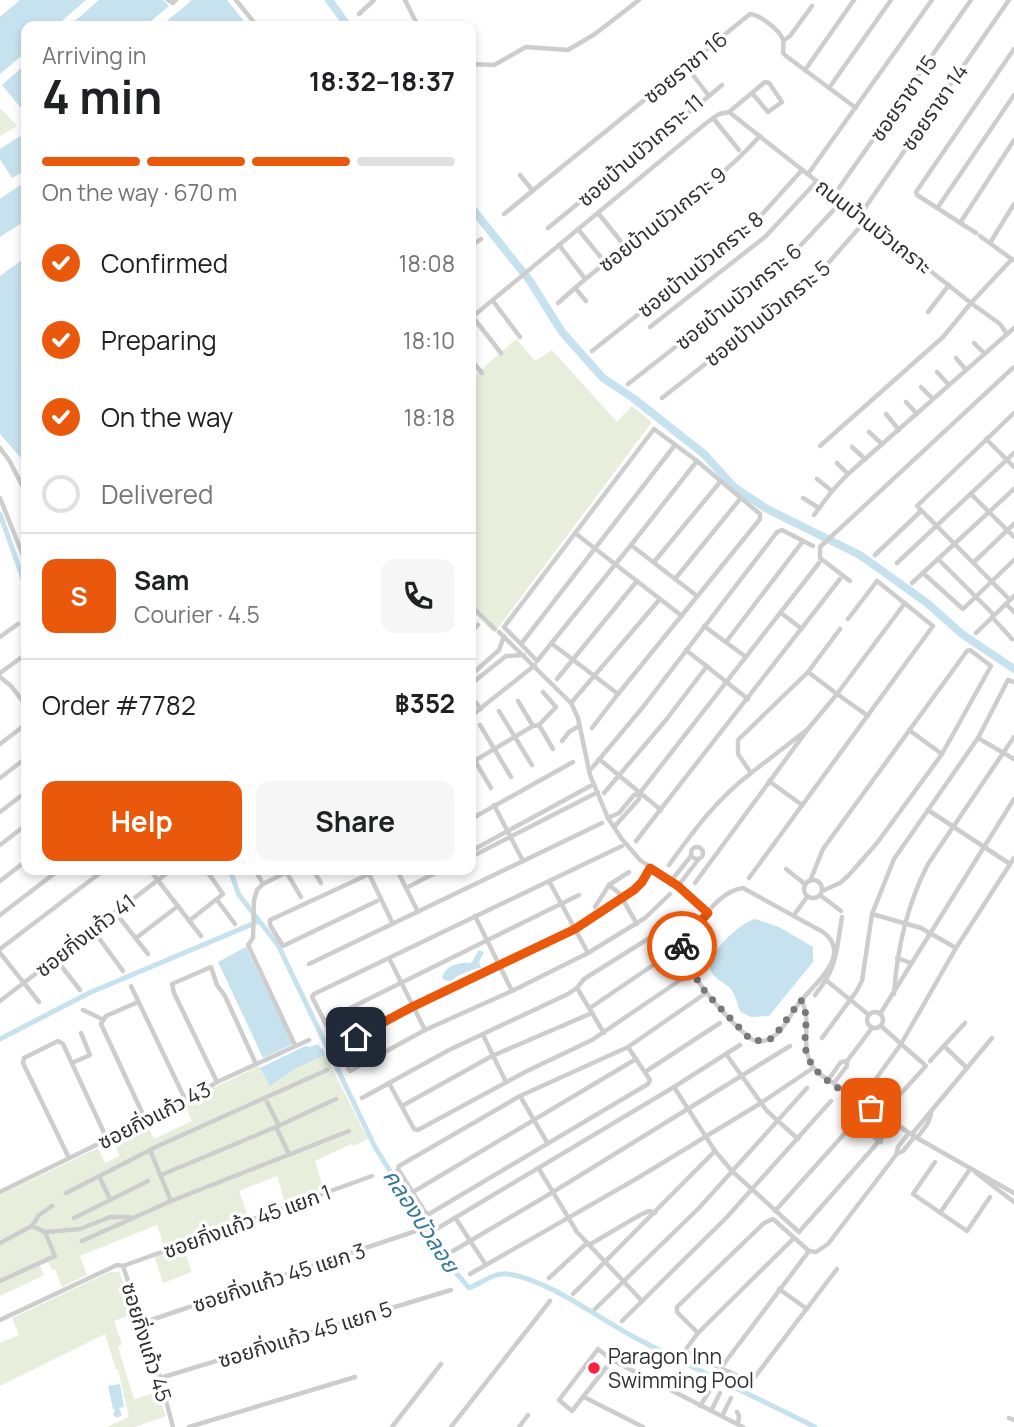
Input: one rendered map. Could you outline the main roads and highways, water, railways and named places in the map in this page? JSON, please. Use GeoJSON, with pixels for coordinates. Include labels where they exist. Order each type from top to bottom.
{"type":"FeatureCollection","features":[{"type":"Feature","properties":{"kind":"water"},"geometry":{"type":"Polygon","coordinates":[[[20,0],[86,0],[62,21],[21,21],[21,56],[0,74],[0,17],[20,0]]]}},
{"type":"Feature","properties":{"kind":"water"},"geometry":{"type":"Polygon","coordinates":[[[99,0],[163,0],[169,6],[151,21],[75,21],[99,0]]]}},
{"type":"Feature","properties":{"kind":"water"},"geometry":{"type":"Polygon","coordinates":[[[192,0],[227,0],[244,21],[167,21],[192,0]]]}},
{"type":"Feature","properties":{"kind":"water"},"geometry":{"type":"Polygon","coordinates":[[[21,68],[21,108],[2,85],[21,68]]]}},
{"type":"Feature","properties":{"kind":"water"},"geometry":{"type":"Polygon","coordinates":[[[21,136],[21,173],[12,178],[0,159],[0,149],[21,136]]]}},
{"type":"Feature","properties":{"kind":"water"},"geometry":{"type":"Polygon","coordinates":[[[21,184],[21,223],[0,237],[0,199],[21,184]]]}},
{"type":"Feature","properties":{"kind":"water"},"geometry":{"type":"Polygon","coordinates":[[[21,261],[21,458],[0,434],[0,276],[21,261]]]}},
{"type":"Feature","properties":{"kind":"water"},"geometry":{"type":"Polygon","coordinates":[[[755,919],[779,927],[813,947],[813,962],[769,1016],[751,1017],[741,1012],[730,988],[711,972],[710,963],[726,939],[755,919]]]}},
{"type":"Feature","properties":{"kind":"water"},"geometry":{"type":"Polygon","coordinates":[[[246,947],[293,1044],[263,1058],[218,962],[246,947]]]}},
{"type":"Feature","properties":{"kind":"water"},"geometry":{"type":"Polygon","coordinates":[[[479,950],[484,952],[479,962],[481,968],[451,981],[444,980],[442,977],[450,967],[471,963],[479,950]]]}},
{"type":"Feature","properties":{"kind":"water"},"geometry":{"type":"Polygon","coordinates":[[[318,1044],[325,1055],[295,1069],[270,1086],[260,1068],[305,1046],[318,1044]]]}},
{"type":"Feature","properties":{"kind":"water"},"geometry":{"type":"Polygon","coordinates":[[[120,1384],[124,1407],[119,1408],[122,1415],[117,1418],[113,1415],[115,1410],[108,1386],[120,1384]]]}},
{"type":"Feature","properties":{"kind":"waterway"},"geometry":{"type":"LineString","coordinates":[[329,0],[344,21]]}},
{"type":"Feature","properties":{"kind":"waterway"},"geometry":{"type":"LineString","coordinates":[[476,213],[530,281],[562,332],[603,378],[704,454],[734,487],[767,509],[860,555],[927,603],[962,634],[1014,669]]}},
{"type":"Feature","properties":{"kind":"waterway"},"geometry":{"type":"LineString","coordinates":[[0,514],[21,573]]}},
{"type":"Feature","properties":{"kind":"waterway","name":"คลองบัวลอย"},"geometry":{"type":"LineString","coordinates":[[232,875],[239,895],[278,945],[375,1147],[446,1261],[469,1288],[503,1274],[539,1284],[655,1348],[815,1427]]}},
{"type":"Feature","properties":{"kind":"waterway"},"geometry":{"type":"LineString","coordinates":[[0,1039],[89,993],[257,922]]}},
{"type":"Feature","properties":{"kind":"place","name":"Paragon Inn Swimming Pool"},"geometry":{"type":"Point","coordinates":[594,1368]}}]}
